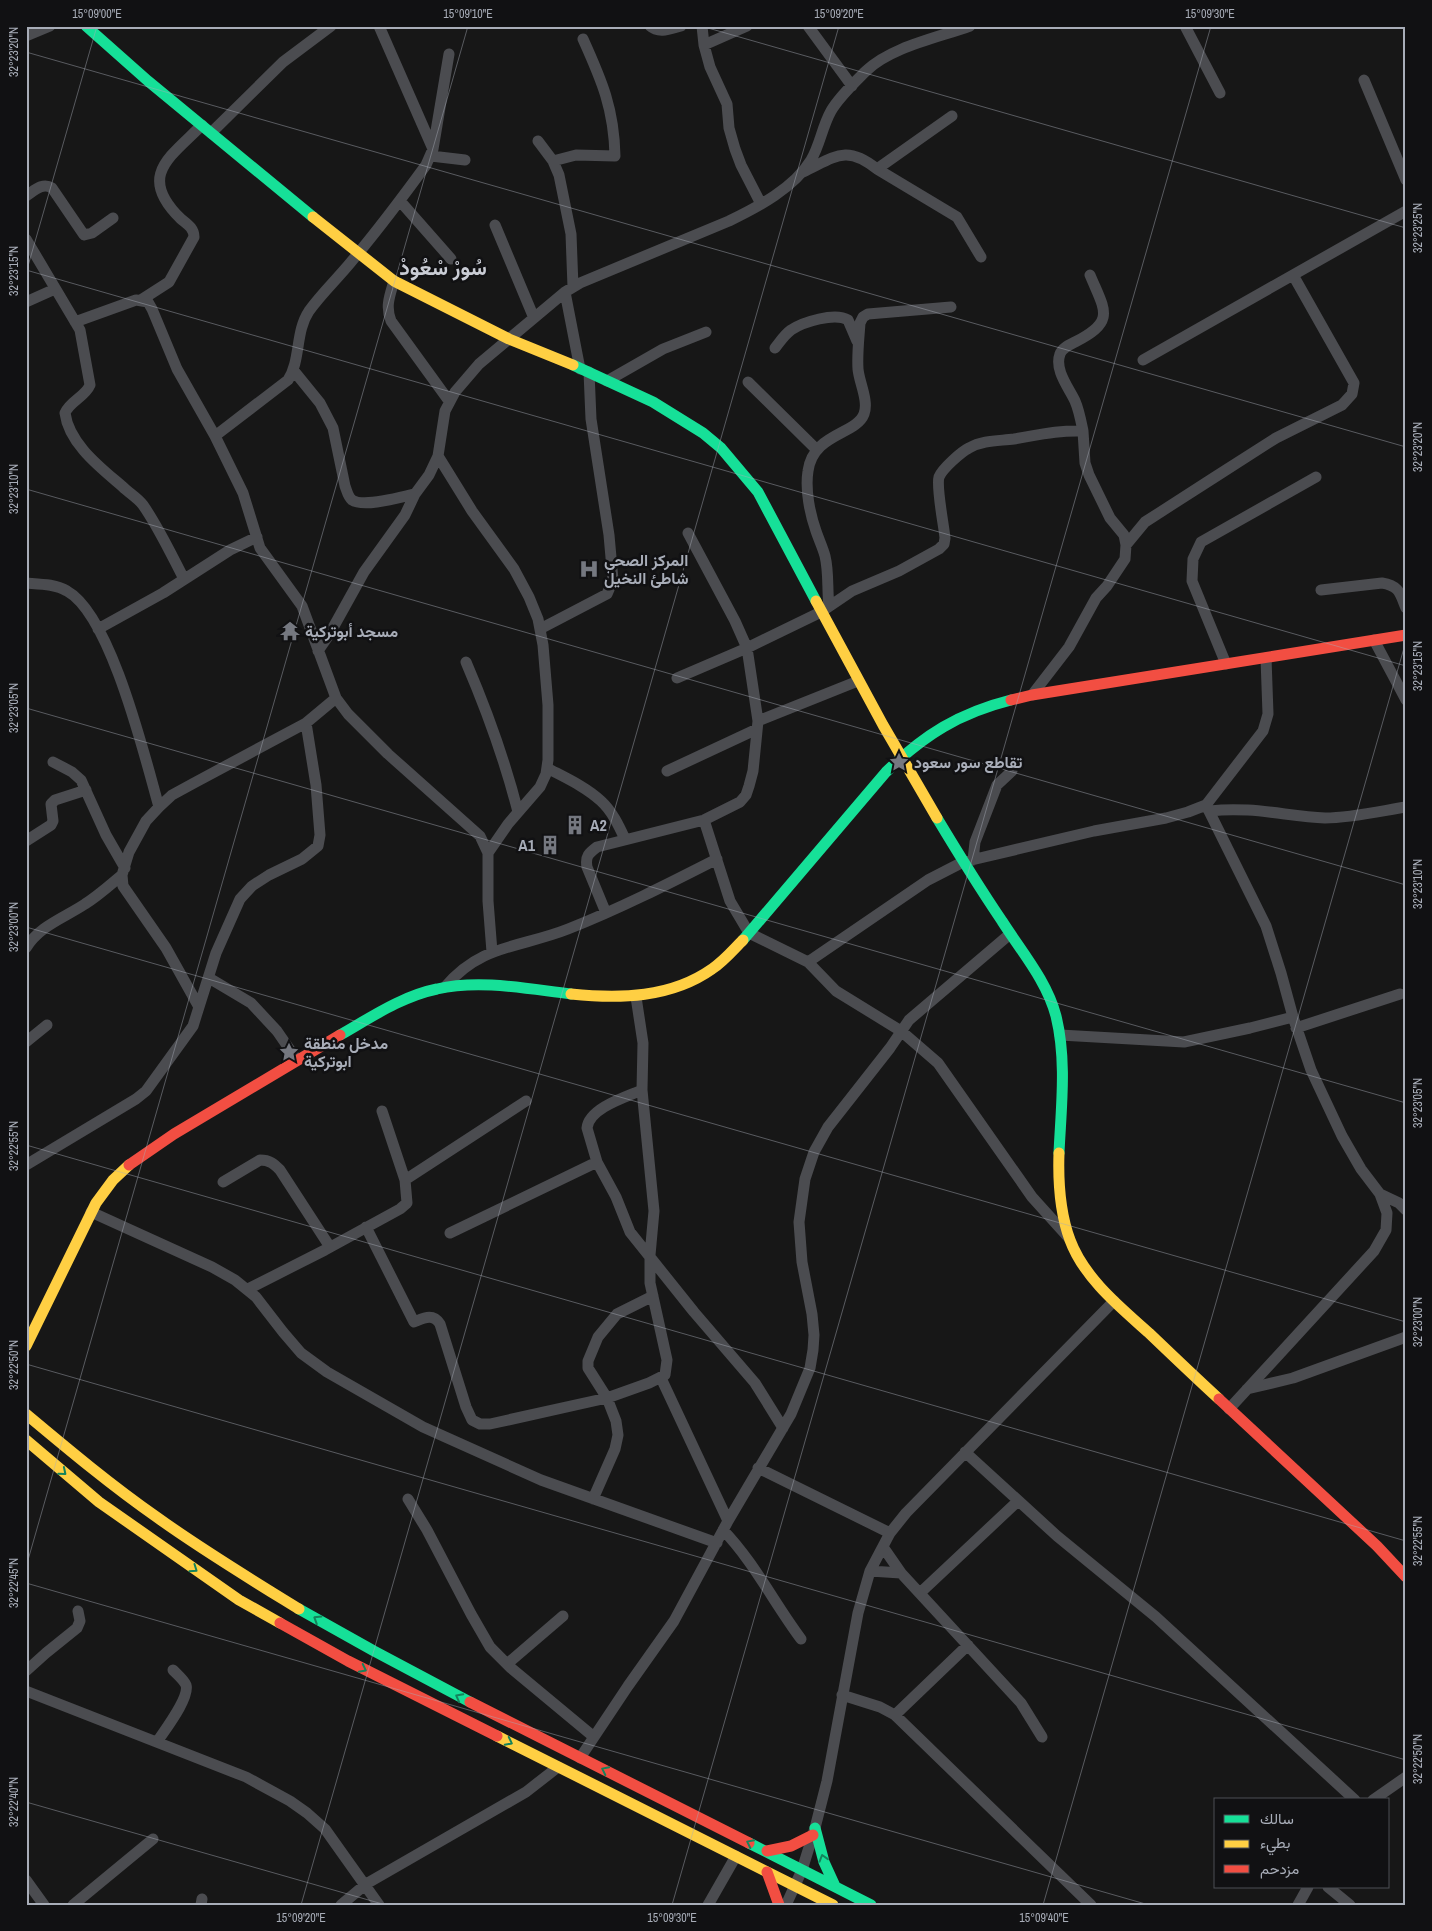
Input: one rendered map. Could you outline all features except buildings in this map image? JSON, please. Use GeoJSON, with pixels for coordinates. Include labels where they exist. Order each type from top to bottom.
{"type":"FeatureCollection","features":[{"type":"Feature","properties":{"kind":"street"},"geometry":{"type":"LineString","coordinates":[[26,36],[50,26]]}},
{"type":"Feature","properties":{"kind":"street"},"geometry":{"type":"LineString","coordinates":[[86,26],[211,133],[358,254],[394,280],[509,339],[585,370],[653,402],[702,433],[721,448],[758,492],[825,609],[858,682],[1049,997],[1060,1035],[1062,1058],[1059,1165],[1061,1195],[1070,1240]]}},
{"type":"Feature","properties":{"kind":"street"},"geometry":{"type":"LineString","coordinates":[[211,133],[283,62],[331,26]]}},
{"type":"Feature","properties":{"kind":"street"},"geometry":{"type":"LineString","coordinates":[[379,26],[432,152]]}},
{"type":"Feature","properties":{"kind":"street"},"geometry":{"type":"LineString","coordinates":[[650,26],[661,31],[681,26]]}},
{"type":"Feature","properties":{"kind":"street"},"geometry":{"type":"LineString","coordinates":[[702,26],[710,67],[727,104],[729,128],[735,149],[761,204]]}},
{"type":"Feature","properties":{"kind":"street"},"geometry":{"type":"LineString","coordinates":[[704,44],[748,26]]}},
{"type":"Feature","properties":{"kind":"street"},"geometry":{"type":"LineString","coordinates":[[808,26],[852,86]]}},
{"type":"Feature","properties":{"kind":"street"},"geometry":{"type":"LineString","coordinates":[[318,651],[329,636],[364,572],[405,515],[415,494],[429,475],[438,456],[449,401],[479,364],[569,290],[621,264],[729,221],[779,193],[810,162],[818,147],[830,112],[867,70],[892,54],[970,26]]}},
{"type":"Feature","properties":{"kind":"street"},"geometry":{"type":"LineString","coordinates":[[1185,26],[1220,93]]}},
{"type":"Feature","properties":{"kind":"street"},"geometry":{"type":"LineString","coordinates":[[553,161],[576,155],[615,156],[613,124],[605,88],[583,39]]}},
{"type":"Feature","properties":{"kind":"street"},"geometry":{"type":"LineString","coordinates":[[215,436],[288,380],[294,370],[295,353],[304,320],[309,310],[358,254],[400,201],[432,152],[449,54]]}},
{"type":"Feature","properties":{"kind":"street"},"geometry":{"type":"LineString","coordinates":[[1364,80],[1406,180]]}},
{"type":"Feature","properties":{"kind":"street"},"geometry":{"type":"LineString","coordinates":[[878,169],[952,116]]}},
{"type":"Feature","properties":{"kind":"street"},"geometry":{"type":"LineString","coordinates":[[141,300],[169,282],[194,237],[192,229],[169,207],[164,199],[160,190],[159,175],[168,158],[202,125]]}},
{"type":"Feature","properties":{"kind":"street"},"geometry":{"type":"LineString","coordinates":[[538,141],[553,161],[559,175],[572,234],[569,290],[585,370],[609,534],[613,580],[607,594],[540,629]]}},
{"type":"Feature","properties":{"kind":"street"},"geometry":{"type":"LineString","coordinates":[[432,152],[465,160]]}},
{"type":"Feature","properties":{"kind":"street"},"geometry":{"type":"LineString","coordinates":[[800,174],[841,155],[856,155],[957,217],[981,257]]}},
{"type":"Feature","properties":{"kind":"street"},"geometry":{"type":"LineString","coordinates":[[26,196],[41,186],[45,185],[52,188],[84,235],[92,233],[113,218]]}},
{"type":"Feature","properties":{"kind":"street"},"geometry":{"type":"LineString","coordinates":[[400,201],[451,259]]}},
{"type":"Feature","properties":{"kind":"street"},"geometry":{"type":"LineString","coordinates":[[1143,360],[1406,211]]}},
{"type":"Feature","properties":{"kind":"street"},"geometry":{"type":"LineString","coordinates":[[495,225],[534,318]]}},
{"type":"Feature","properties":{"kind":"street"},"geometry":{"type":"LineString","coordinates":[[26,239],[80,330],[90,385],[88,389],[67,407],[65,413],[66,420],[72,433],[103,470],[142,504],[162,535],[184,579]]}},
{"type":"Feature","properties":{"kind":"street"},"geometry":{"type":"LineString","coordinates":[[1032,695],[1068,647],[1096,598],[1107,586],[1125,558],[1126,545],[1124,535],[1110,518],[1089,475],[1083,431],[1075,402],[1066,385],[1059,361],[1060,353],[1066,346],[1090,334],[1102,324],[1104,310],[1090,275]]}},
{"type":"Feature","properties":{"kind":"street"},"geometry":{"type":"LineString","coordinates":[[1126,545],[1145,522],[1276,438],[1342,405],[1352,394],[1354,383],[1293,275]]}},
{"type":"Feature","properties":{"kind":"street"},"geometry":{"type":"LineString","coordinates":[[394,280],[387,304],[391,321],[449,401]]}},
{"type":"Feature","properties":{"kind":"street"},"geometry":{"type":"LineString","coordinates":[[26,302],[55,289]]}},
{"type":"Feature","properties":{"kind":"street"},"geometry":{"type":"LineString","coordinates":[[75,322],[136,300],[148,302],[177,369],[215,436],[244,493],[260,548],[302,606],[336,698],[348,714],[388,754],[480,836],[488,853],[488,901],[492,952]]}},
{"type":"Feature","properties":{"kind":"street"},"geometry":{"type":"LineString","coordinates":[[825,609],[826,557],[815,526],[807,480],[808,469],[816,450],[825,442],[855,424],[864,413],[865,405],[858,367],[860,324],[863,317],[868,314],[951,307]]}},
{"type":"Feature","properties":{"kind":"street"},"geometry":{"type":"LineString","coordinates":[[775,348],[783,336],[793,328],[835,316],[848,320],[858,343]]}},
{"type":"Feature","properties":{"kind":"street"},"geometry":{"type":"LineString","coordinates":[[607,381],[663,349],[706,332]]}},
{"type":"Feature","properties":{"kind":"street"},"geometry":{"type":"LineString","coordinates":[[294,370],[320,402],[333,428],[345,486],[352,500],[373,502],[415,494]]}},
{"type":"Feature","properties":{"kind":"street"},"geometry":{"type":"LineString","coordinates":[[748,382],[816,450]]}},
{"type":"Feature","properties":{"kind":"street"},"geometry":{"type":"LineString","coordinates":[[677,678],[748,648],[825,609],[852,591],[926,557],[944,544],[945,538],[938,478],[942,471],[969,448],[986,441],[1015,439],[1064,430],[1083,431]]}},
{"type":"Feature","properties":{"kind":"street"},"geometry":{"type":"LineString","coordinates":[[438,456],[530,597],[543,645],[548,705],[547,768],[540,787],[518,812],[488,853]]}},
{"type":"Feature","properties":{"kind":"street"},"geometry":{"type":"LineString","coordinates":[[1226,664],[1192,581],[1193,559],[1201,542],[1316,477]]}},
{"type":"Feature","properties":{"kind":"street"},"geometry":{"type":"LineString","coordinates":[[606,913],[586,860],[588,853],[597,846],[625,838],[704,820],[740,802],[746,795],[753,771],[757,725],[748,648],[688,533]]}},
{"type":"Feature","properties":{"kind":"street"},"geometry":{"type":"LineString","coordinates":[[98,629],[164,593],[230,550],[257,537]]}},
{"type":"Feature","properties":{"kind":"street"},"geometry":{"type":"LineString","coordinates":[[26,583],[53,586],[67,590],[79,600],[98,629],[119,674],[159,807]]}},
{"type":"Feature","properties":{"kind":"street"},"geometry":{"type":"LineString","coordinates":[[1321,590],[1382,583],[1392,585],[1398,589],[1406,608]]}},
{"type":"Feature","properties":{"kind":"street"},"geometry":{"type":"LineString","coordinates":[[26,1346],[91,1212],[110,1184],[136,1160],[296,1060],[384,1011],[410,998],[446,987],[470,985],[599,996],[636,997],[666,991],[689,982],[710,970],[726,957],[749,933],[871,789],[902,756],[930,734],[958,717],[989,706],[1032,695],[1406,635]]}},
{"type":"Feature","properties":{"kind":"street"},"geometry":{"type":"LineString","coordinates":[[1374,640],[1406,700]]}},
{"type":"Feature","properties":{"kind":"street"},"geometry":{"type":"LineString","coordinates":[[1208,808],[1263,730],[1268,714],[1266,658]]}},
{"type":"Feature","properties":{"kind":"street"},"geometry":{"type":"LineString","coordinates":[[466,662],[507,769],[518,812]]}},
{"type":"Feature","properties":{"kind":"street"},"geometry":{"type":"LineString","coordinates":[[667,771],[757,725],[858,682]]}},
{"type":"Feature","properties":{"kind":"street"},"geometry":{"type":"LineString","coordinates":[[199,1007],[166,948],[123,886],[123,872],[129,852],[146,821],[172,795],[306,723],[336,698]]}},
{"type":"Feature","properties":{"kind":"street"},"geometry":{"type":"LineString","coordinates":[[27,1162],[136,1099],[146,1091],[185,1040],[193,1026],[216,952],[240,899],[257,882],[302,860],[318,846],[320,835],[316,785],[306,723]]}},
{"type":"Feature","properties":{"kind":"street"},"geometry":{"type":"LineString","coordinates":[[53,762],[72,772],[81,780],[123,872]]}},
{"type":"Feature","properties":{"kind":"street"},"geometry":{"type":"LineString","coordinates":[[547,768],[574,782],[603,802],[625,838]]}},
{"type":"Feature","properties":{"kind":"street"},"geometry":{"type":"LineString","coordinates":[[968,861],[996,785],[1012,771]]}},
{"type":"Feature","properties":{"kind":"street"},"geometry":{"type":"LineString","coordinates":[[26,841],[51,825],[53,821],[50,804],[55,800],[86,790]]}},
{"type":"Feature","properties":{"kind":"street"},"geometry":{"type":"LineString","coordinates":[[808,962],[928,880],[968,861],[1094,831],[1208,808],[1257,810],[1328,818],[1406,807]]}},
{"type":"Feature","properties":{"kind":"street"},"geometry":{"type":"LineString","coordinates":[[1208,808],[1227,851],[1266,926],[1294,1022],[1311,1070],[1342,1136],[1361,1169],[1380,1194],[1387,1213],[1386,1230],[1374,1252],[1229,1409]]}},
{"type":"Feature","properties":{"kind":"street"},"geometry":{"type":"LineString","coordinates":[[704,820],[730,901],[749,933],[808,962],[836,991],[902,1031],[938,1063],[1032,1197],[1070,1240],[1087,1269],[1114,1301],[1377,1546],[1406,1577]]}},
{"type":"Feature","properties":{"kind":"street"},"geometry":{"type":"LineString","coordinates":[[446,987],[455,976],[474,960],[492,952],[565,930],[606,913],[717,859]]}},
{"type":"Feature","properties":{"kind":"street"},"geometry":{"type":"LineString","coordinates":[[26,948],[31,939],[44,928],[87,903],[123,872]]}},
{"type":"Feature","properties":{"kind":"street"},"geometry":{"type":"LineString","coordinates":[[580,1758],[674,1621],[725,1525],[783,1428],[810,1368],[813,1350],[812,1314],[802,1262],[798,1222],[802,1192],[814,1152],[828,1127],[917,1012],[1010,934]]}},
{"type":"Feature","properties":{"kind":"street"},"geometry":{"type":"LineString","coordinates":[[209,978],[251,1004],[277,1031],[296,1060]]}},
{"type":"Feature","properties":{"kind":"street"},"geometry":{"type":"LineString","coordinates":[[1060,1035],[1184,1042],[1250,1028],[1294,1022],[1400,994]]}},
{"type":"Feature","properties":{"kind":"street"},"geometry":{"type":"LineString","coordinates":[[366,1227],[414,1322],[433,1316],[437,1318],[472,1420],[480,1424],[490,1424],[607,1398],[661,1378],[667,1370],[667,1360],[650,1283],[650,1255],[654,1211],[642,1090],[643,1043],[636,997]]}},
{"type":"Feature","properties":{"kind":"street"},"geometry":{"type":"LineString","coordinates":[[26,1042],[47,1025]]}},
{"type":"Feature","properties":{"kind":"street"},"geometry":{"type":"LineString","coordinates":[[642,1090],[623,1098],[591,1116],[587,1123],[587,1128],[597,1162],[616,1197],[630,1232],[694,1312],[755,1383],[783,1428]]}},
{"type":"Feature","properties":{"kind":"street"},"geometry":{"type":"LineString","coordinates":[[404,1180],[526,1101]]}},
{"type":"Feature","properties":{"kind":"street"},"geometry":{"type":"LineString","coordinates":[[248,1289],[400,1209],[407,1202],[404,1180],[382,1111]]}},
{"type":"Feature","properties":{"kind":"street"},"geometry":{"type":"LineString","coordinates":[[223,1182],[260,1160],[272,1162],[280,1170],[330,1247]]}},
{"type":"Feature","properties":{"kind":"street"},"geometry":{"type":"LineString","coordinates":[[450,1233],[597,1162]]}},
{"type":"Feature","properties":{"kind":"street"},"geometry":{"type":"LineString","coordinates":[[1380,1194],[1399,1203],[1406,1210]]}},
{"type":"Feature","properties":{"kind":"street"},"geometry":{"type":"LineString","coordinates":[[91,1212],[212,1267],[248,1289],[301,1353],[327,1372],[424,1427],[541,1480],[717,1543]]}},
{"type":"Feature","properties":{"kind":"street"},"geometry":{"type":"LineString","coordinates":[[593,1499],[615,1449],[618,1435],[616,1421],[607,1398],[588,1368],[591,1352],[598,1337],[617,1314],[653,1296]]}},
{"type":"Feature","properties":{"kind":"street"},"geometry":{"type":"LineString","coordinates":[[786,1905],[802,1870],[827,1781],[858,1613],[870,1571],[890,1533],[906,1513],[1114,1301]]}},
{"type":"Feature","properties":{"kind":"street"},"geometry":{"type":"LineString","coordinates":[[1247,1389],[1293,1378],[1406,1337]]}},
{"type":"Feature","properties":{"kind":"street"},"geometry":{"type":"LineString","coordinates":[[661,1378],[725,1525],[783,1615],[801,1638]]}},
{"type":"Feature","properties":{"kind":"street"},"geometry":{"type":"LineString","coordinates":[[26,1414],[95,1473],[212,1554],[353,1642],[871,1905]]}},
{"type":"Feature","properties":{"kind":"street"},"geometry":{"type":"LineString","coordinates":[[27,1442],[99,1502],[239,1600],[348,1661],[829,1904]]}},
{"type":"Feature","properties":{"kind":"street"},"geometry":{"type":"LineString","coordinates":[[966,1452],[1057,1536],[1156,1617],[1353,1798]]}},
{"type":"Feature","properties":{"kind":"street"},"geometry":{"type":"LineString","coordinates":[[758,1468],[890,1533]]}},
{"type":"Feature","properties":{"kind":"street"},"geometry":{"type":"LineString","coordinates":[[408,1499],[427,1530],[490,1647],[507,1664],[594,1737]]}},
{"type":"Feature","properties":{"kind":"street"},"geometry":{"type":"LineString","coordinates":[[920,1593],[1018,1501]]}},
{"type":"Feature","properties":{"kind":"street"},"geometry":{"type":"LineString","coordinates":[[883,1546],[901,1573],[1021,1703],[1042,1737]]}},
{"type":"Feature","properties":{"kind":"street"},"geometry":{"type":"LineString","coordinates":[[870,1571],[901,1573]]}},
{"type":"Feature","properties":{"kind":"street"},"geometry":{"type":"LineString","coordinates":[[26,1671],[77,1628],[80,1621],[78,1611]]}},
{"type":"Feature","properties":{"kind":"street"},"geometry":{"type":"LineString","coordinates":[[507,1664],[563,1616]]}},
{"type":"Feature","properties":{"kind":"street"},"geometry":{"type":"LineString","coordinates":[[895,1715],[968,1645]]}},
{"type":"Feature","properties":{"kind":"street"},"geometry":{"type":"LineString","coordinates":[[157,1742],[181,1705],[187,1692],[185,1684],[173,1670]]}},
{"type":"Feature","properties":{"kind":"street"},"geometry":{"type":"LineString","coordinates":[[26,1691],[246,1777],[290,1800],[307,1812],[325,1830],[366,1884],[379,1905]]}},
{"type":"Feature","properties":{"kind":"street"},"geometry":{"type":"LineString","coordinates":[[842,1694],[880,1707],[895,1715],[1091,1905]]}},
{"type":"Feature","properties":{"kind":"street"},"geometry":{"type":"LineString","coordinates":[[341,1905],[366,1884],[526,1792],[558,1767]]}},
{"type":"Feature","properties":{"kind":"street"},"geometry":{"type":"LineString","coordinates":[[1376,1798],[1406,1777]]}},
{"type":"Feature","properties":{"kind":"street"},"geometry":{"type":"LineString","coordinates":[[767,1851],[791,1846],[814,1831]]}},
{"type":"Feature","properties":{"kind":"street"},"geometry":{"type":"LineString","coordinates":[[814,1831],[824,1862],[835,1886]]}},
{"type":"Feature","properties":{"kind":"street"},"geometry":{"type":"LineString","coordinates":[[73,1905],[153,1839]]}},
{"type":"Feature","properties":{"kind":"street"},"geometry":{"type":"LineString","coordinates":[[708,1905],[736,1856]]}},
{"type":"Feature","properties":{"kind":"street"},"geometry":{"type":"LineString","coordinates":[[767,1872],[779,1905]]}},
{"type":"Feature","properties":{"kind":"street"},"geometry":{"type":"LineString","coordinates":[[26,1880],[44,1905]]}},
{"type":"Feature","properties":{"kind":"street"},"geometry":{"type":"LineString","coordinates":[[1298,1905],[1307,1888]]}},
{"type":"Feature","properties":{"kind":"street"},"geometry":{"type":"LineString","coordinates":[[1329,1888],[1350,1905]]}},
{"type":"Feature","properties":{"kind":"traffic: fast"},"geometry":{"type":"LineString","coordinates":[[86,26],[148,81],[313,217]]}},
{"type":"Feature","properties":{"kind":"traffic: fast"},"geometry":{"type":"LineString","coordinates":[[573,365],[653,402],[703,433],[721,448],[758,492],[816,601]]}},
{"type":"Feature","properties":{"kind":"traffic: fast"},"geometry":{"type":"LineString","coordinates":[[743,940],[886,772],[900,759],[943,727],[992,705],[1011,700]]}},
{"type":"Feature","properties":{"kind":"traffic: fast"},"geometry":{"type":"LineString","coordinates":[[937,818],[1040,978],[1052,1003],[1059,1033],[1062,1067],[1059,1153]]}},
{"type":"Feature","properties":{"kind":"traffic: fast"},"geometry":{"type":"LineString","coordinates":[[340,1035],[399,1002],[424,992],[453,986],[487,985],[571,994]]}},
{"type":"Feature","properties":{"kind":"traffic: fast"},"geometry":{"type":"LineString","coordinates":[[299,1609],[470,1702]]}},
{"type":"Feature","properties":{"kind":"traffic: fast"},"geometry":{"type":"LineString","coordinates":[[815,1828],[824,1862],[835,1886]]}},
{"type":"Feature","properties":{"kind":"traffic: fast"},"geometry":{"type":"LineString","coordinates":[[749,1843],[871,1905]]}},
{"type":"Feature","properties":{"kind":"traffic: slow"},"geometry":{"type":"LineString","coordinates":[[313,217],[394,281],[509,339],[573,365]]}},
{"type":"Feature","properties":{"kind":"traffic: slow"},"geometry":{"type":"LineString","coordinates":[[816,601],[883,725],[937,818]]}},
{"type":"Feature","properties":{"kind":"traffic: slow"},"geometry":{"type":"LineString","coordinates":[[571,994],[626,996],[662,991],[680,986],[696,979],[716,966],[743,940]]}},
{"type":"Feature","properties":{"kind":"traffic: slow"},"geometry":{"type":"LineString","coordinates":[[1059,1153],[1059,1186],[1064,1219],[1070,1240],[1084,1267],[1115,1302],[1219,1399]]}},
{"type":"Feature","properties":{"kind":"traffic: slow"},"geometry":{"type":"LineString","coordinates":[[26,1346],[96,1203],[113,1180],[129,1165]]}},
{"type":"Feature","properties":{"kind":"traffic: slow"},"geometry":{"type":"LineString","coordinates":[[26,1414],[91,1468],[141,1506],[210,1554],[299,1609]]}},
{"type":"Feature","properties":{"kind":"traffic: slow"},"geometry":{"type":"LineString","coordinates":[[26,1440],[99,1502],[239,1600],[280,1623]]}},
{"type":"Feature","properties":{"kind":"traffic: slow"},"geometry":{"type":"LineString","coordinates":[[497,1736],[833,1905]]}},
{"type":"Feature","properties":{"kind":"traffic: jam"},"geometry":{"type":"LineString","coordinates":[[1011,700],[1032,695],[1406,635]]}},
{"type":"Feature","properties":{"kind":"traffic: jam"},"geometry":{"type":"LineString","coordinates":[[129,1165],[174,1134],[340,1035]]}},
{"type":"Feature","properties":{"kind":"traffic: jam"},"geometry":{"type":"LineString","coordinates":[[1219,1399],[1377,1546],[1406,1577]]}},
{"type":"Feature","properties":{"kind":"traffic: jam"},"geometry":{"type":"LineString","coordinates":[[280,1623],[348,1661],[497,1736]]}},
{"type":"Feature","properties":{"kind":"traffic: jam"},"geometry":{"type":"LineString","coordinates":[[470,1702],[749,1843]]}},
{"type":"Feature","properties":{"kind":"traffic: jam"},"geometry":{"type":"LineString","coordinates":[[767,1851],[791,1846],[813,1835]]}},
{"type":"Feature","properties":{"kind":"traffic: jam"},"geometry":{"type":"LineString","coordinates":[[767,1872],[779,1905]]}},
{"type":"Feature","properties":{"kind":"place","name":"المركز الصحي شاطئ النخيل"},"geometry":{"type":"Point","coordinates":[589,569]}},
{"type":"Feature","properties":{"kind":"place","name":"مسجد أبوتركية"},"geometry":{"type":"Point","coordinates":[290,631]}},
{"type":"Feature","properties":{"kind":"place","name":"تقاطع سور سعود"},"geometry":{"type":"Point","coordinates":[899,762]}},
{"type":"Feature","properties":{"kind":"place","name":"A2"},"geometry":{"type":"Point","coordinates":[575,825]}},
{"type":"Feature","properties":{"kind":"place","name":"A1"},"geometry":{"type":"Point","coordinates":[550,845]}},
{"type":"Feature","properties":{"kind":"place","name":"مدخل منطقة ابوتركية"},"geometry":{"type":"Point","coordinates":[289,1052]}},
{"type":"Feature","properties":{"kind":"district","name":"سُورْ سْعُودْ"},"geometry":{"type":"Point","coordinates":[443,267]}}]}
